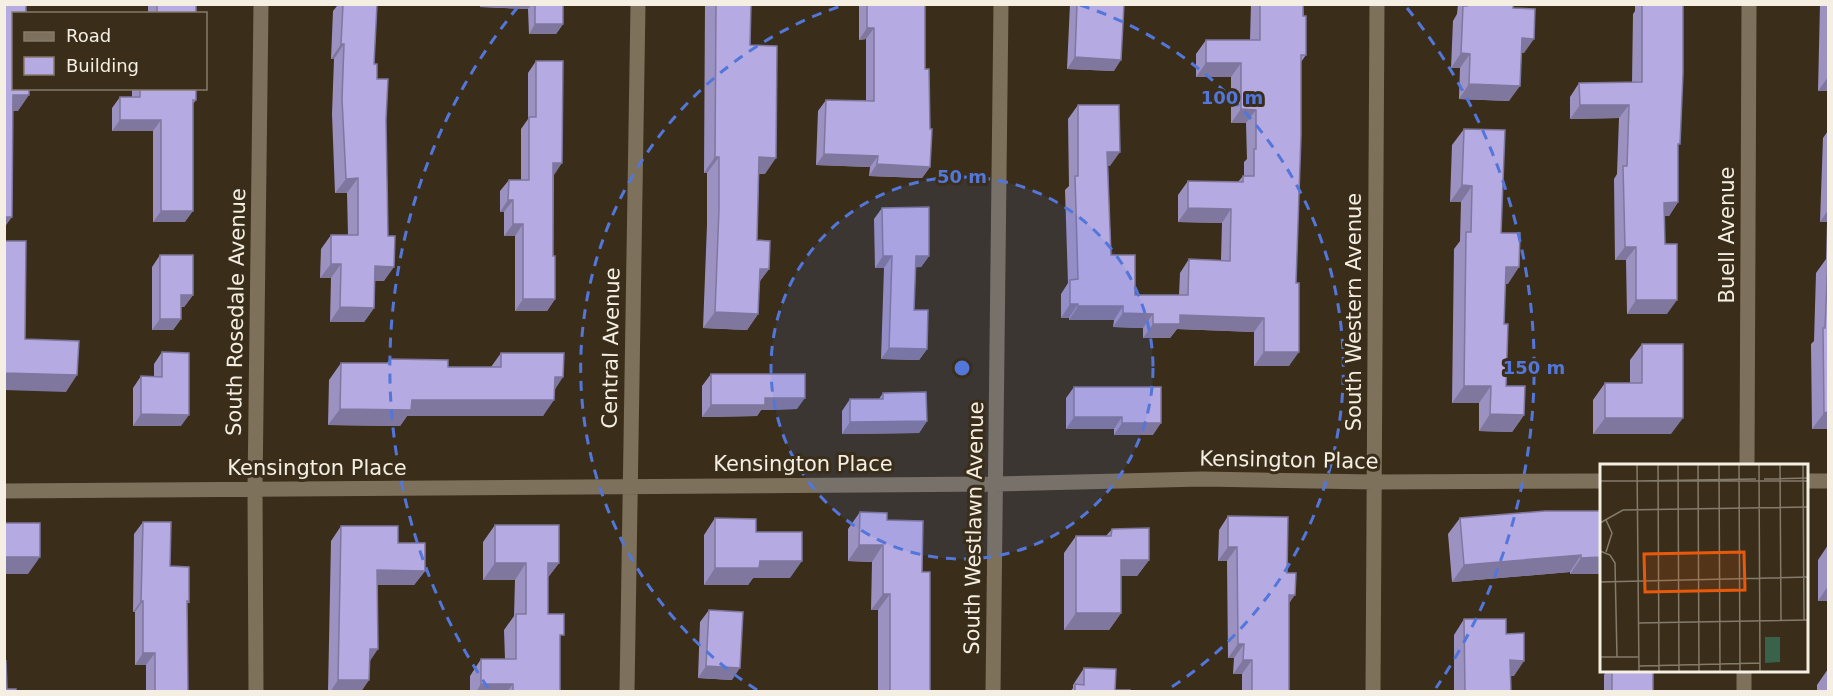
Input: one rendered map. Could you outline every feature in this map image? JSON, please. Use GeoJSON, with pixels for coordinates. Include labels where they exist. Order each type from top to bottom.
{"type":"FeatureCollection","features":[{"type":"Feature","properties":{"kind":"street","name":"South Rosedale Avenue"},"geometry":{"type":"LineString","coordinates":[[256,692],[255,489],[261,4]]}},
{"type":"Feature","properties":{"kind":"street","name":"Central Avenue"},"geometry":{"type":"LineString","coordinates":[[627,692],[638,4]]}},
{"type":"Feature","properties":{"kind":"street","name":"South Westlawn Avenue"},"geometry":{"type":"LineString","coordinates":[[993,692],[1001,4]]}},
{"type":"Feature","properties":{"kind":"street","name":"South Western Avenue"},"geometry":{"type":"LineString","coordinates":[[1373,692],[1377,4]]}},
{"type":"Feature","properties":{"kind":"street","name":"Buell Avenue"},"geometry":{"type":"LineString","coordinates":[[1747,464],[1749,4]]}},
{"type":"Feature","properties":{"kind":"street","name":"Kensington Place"},"geometry":{"type":"LineString","coordinates":[[4,491],[995,484],[1202,479],[1374,482],[1600,481]]}},
{"type":"Feature","properties":{"kind":"street"},"geometry":{"type":"LineString","coordinates":[[1809,481],[1828,481]]}},
{"type":"Feature","properties":{"kind":"street"},"geometry":{"type":"LineString","coordinates":[[1744,672],[1744,692]]}},
{"type":"Feature","properties":{"kind":"building"},"geometry":{"type":"Polygon","coordinates":[[[4,4],[26,4],[26,12],[12,12],[12,90],[29,90],[29,95],[13,95],[12,217],[4,217],[4,4]]]}},
{"type":"Feature","properties":{"kind":"building"},"geometry":{"type":"Polygon","coordinates":[[[157,4],[196,4],[196,12],[157,12],[157,4]]]}},
{"type":"Feature","properties":{"kind":"building"},"geometry":{"type":"Polygon","coordinates":[[[343,4],[377,4],[374,64],[377,64],[377,79],[388,79],[386,120],[388,236],[395,236],[394,267],[375,266],[374,308],[340,307],[341,264],[331,264],[331,235],[358,235],[358,178],[346,179],[342,99],[344,44],[341,44],[343,4]]]}},
{"type":"Feature","properties":{"kind":"building"},"geometry":{"type":"Polygon","coordinates":[[[535,4],[563,4],[563,24],[535,24],[535,4]]]}},
{"type":"Feature","properties":{"kind":"building"},"geometry":{"type":"Polygon","coordinates":[[[716,4],[751,4],[750,45],[777,46],[776,158],[759,157],[757,240],[770,241],[769,269],[760,269],[758,314],[715,312],[719,209],[719,157],[715,157],[716,4]]]}},
{"type":"Feature","properties":{"kind":"building"},"geometry":{"type":"Polygon","coordinates":[[[867,4],[925,4],[925,69],[929,69],[930,129],[932,129],[930,167],[877,164],[878,156],[824,154],[826,100],[874,101],[874,28],[867,28],[867,4]]]}},
{"type":"Feature","properties":{"kind":"building"},"geometry":{"type":"Polygon","coordinates":[[[1077,4],[1124,4],[1121,60],[1075,57],[1077,4]]]}},
{"type":"Feature","properties":{"kind":"building"},"geometry":{"type":"Polygon","coordinates":[[[1260,4],[1303,4],[1303,16],[1306,16],[1306,55],[1301,55],[1296,283],[1299,283],[1299,352],[1264,352],[1264,318],[1180,315],[1180,324],[1153,324],[1153,314],[1123,313],[1123,306],[1070,304],[1070,280],[1078,279],[1075,176],[1078,176],[1078,105],[1119,105],[1120,152],[1107,152],[1111,255],[1135,255],[1135,295],[1188,295],[1189,259],[1230,261],[1231,209],[1188,208],[1188,181],[1243,182],[1243,176],[1254,176],[1256,110],[1241,109],[1241,63],[1206,63],[1206,40],[1260,40],[1260,4]]]}},
{"type":"Feature","properties":{"kind":"building"},"geometry":{"type":"Polygon","coordinates":[[[1467,4],[1513,4],[1513,8],[1535,9],[1534,39],[1522,38],[1520,86],[1469,84],[1470,54],[1461,53],[1463,6],[1467,4]]]}},
{"type":"Feature","properties":{"kind":"building"},"geometry":{"type":"Polygon","coordinates":[[[1642,4],[1683,4],[1678,202],[1664,203],[1665,244],[1677,244],[1677,300],[1636,300],[1636,247],[1625,247],[1623,166],[1627,166],[1629,105],[1580,105],[1579,83],[1642,82],[1642,4]]]}},
{"type":"Feature","properties":{"kind":"building"},"geometry":{"type":"Polygon","coordinates":[[[536,61],[563,61],[562,163],[553,163],[555,299],[523,299],[523,224],[513,224],[513,200],[508,200],[509,180],[529,180],[529,117],[536,117],[536,61]]]}},
{"type":"Feature","properties":{"kind":"building"},"geometry":{"type":"Polygon","coordinates":[[[140,90],[196,90],[196,100],[193,100],[193,211],[161,211],[161,120],[120,120],[120,97],[140,97],[140,90]]]}},
{"type":"Feature","properties":{"kind":"building"},"geometry":{"type":"Polygon","coordinates":[[[1464,129],[1505,130],[1501,233],[1520,233],[1519,267],[1506,267],[1504,324],[1508,324],[1506,386],[1525,386],[1524,415],[1490,414],[1491,386],[1464,386],[1466,232],[1471,232],[1472,186],[1462,185],[1464,129]]]}},
{"type":"Feature","properties":{"kind":"building"},"geometry":{"type":"Polygon","coordinates":[[[929,207],[929,256],[916,256],[914,310],[928,310],[927,349],[889,348],[892,256],[883,256],[882,208],[929,207]]]}},
{"type":"Feature","properties":{"kind":"building"},"geometry":{"type":"Polygon","coordinates":[[[4,241],[26,241],[25,339],[79,341],[77,375],[4,373],[4,241]]]}},
{"type":"Feature","properties":{"kind":"building"},"geometry":{"type":"Polygon","coordinates":[[[160,255],[193,255],[193,295],[181,295],[181,319],[160,319],[160,255]]]}},
{"type":"Feature","properties":{"kind":"building"},"geometry":{"type":"Polygon","coordinates":[[[1828,256],[1828,412],[1824,413],[1823,328],[1825,328],[1828,256]]]}},
{"type":"Feature","properties":{"kind":"building"},"geometry":{"type":"Polygon","coordinates":[[[1642,344],[1683,344],[1683,418],[1605,418],[1605,383],[1642,383],[1642,344]]]}},
{"type":"Feature","properties":{"kind":"building"},"geometry":{"type":"Polygon","coordinates":[[[162,352],[189,353],[189,415],[141,414],[141,376],[162,377],[162,352]]]}},
{"type":"Feature","properties":{"kind":"building"},"geometry":{"type":"Polygon","coordinates":[[[501,353],[564,353],[563,377],[555,377],[554,400],[412,400],[411,410],[340,409],[341,363],[390,363],[390,359],[448,360],[448,367],[501,367],[501,353]]]}},
{"type":"Feature","properties":{"kind":"building"},"geometry":{"type":"Polygon","coordinates":[[[711,374],[805,374],[805,398],[765,398],[765,405],[711,405],[711,374]]]}},
{"type":"Feature","properties":{"kind":"building"},"geometry":{"type":"Polygon","coordinates":[[[1074,387],[1161,387],[1161,423],[1122,423],[1122,417],[1074,417],[1074,387]]]}},
{"type":"Feature","properties":{"kind":"building"},"geometry":{"type":"Polygon","coordinates":[[[926,392],[927,421],[850,422],[850,399],[883,399],[883,393],[926,392]]]}},
{"type":"Feature","properties":{"kind":"building"},"geometry":{"type":"Polygon","coordinates":[[[1545,511],[1600,511],[1600,557],[1581,558],[1581,555],[1464,565],[1460,518],[1545,511]]]}},
{"type":"Feature","properties":{"kind":"building"},"geometry":{"type":"Polygon","coordinates":[[[860,512],[887,513],[887,520],[923,521],[922,572],[930,572],[930,692],[890,692],[890,594],[883,594],[883,545],[859,545],[860,512]]]}},
{"type":"Feature","properties":{"kind":"building"},"geometry":{"type":"Polygon","coordinates":[[[1228,516],[1288,517],[1287,573],[1296,573],[1295,595],[1289,595],[1289,692],[1252,692],[1252,660],[1243,660],[1244,644],[1238,644],[1237,547],[1228,547],[1228,516]]]}},
{"type":"Feature","properties":{"kind":"building"},"geometry":{"type":"Polygon","coordinates":[[[715,518],[756,519],[756,532],[802,532],[802,561],[760,561],[759,568],[715,568],[715,518]]]}},
{"type":"Feature","properties":{"kind":"building"},"geometry":{"type":"Polygon","coordinates":[[[143,522],[171,522],[170,566],[189,567],[188,692],[155,692],[155,653],[143,653],[143,601],[141,601],[143,522]]]}},
{"type":"Feature","properties":{"kind":"building"},"geometry":{"type":"Polygon","coordinates":[[[4,523],[40,523],[40,557],[5,557],[4,581],[4,523]]]}},
{"type":"Feature","properties":{"kind":"building"},"geometry":{"type":"Polygon","coordinates":[[[495,525],[559,525],[559,563],[548,563],[548,614],[564,614],[564,635],[560,635],[560,692],[513,692],[513,684],[481,684],[481,659],[516,659],[516,614],[526,614],[526,563],[495,563],[495,525]]]}},
{"type":"Feature","properties":{"kind":"building"},"geometry":{"type":"Polygon","coordinates":[[[341,526],[398,526],[398,543],[425,543],[425,571],[377,570],[378,649],[370,649],[369,680],[338,680],[341,526]]]}},
{"type":"Feature","properties":{"kind":"building"},"geometry":{"type":"Polygon","coordinates":[[[1149,528],[1149,560],[1121,560],[1121,613],[1076,613],[1076,536],[1111,536],[1112,529],[1149,528]]]}},
{"type":"Feature","properties":{"kind":"building"},"geometry":{"type":"Polygon","coordinates":[[[709,610],[743,612],[740,668],[706,666],[709,610]]]}},
{"type":"Feature","properties":{"kind":"building"},"geometry":{"type":"Polygon","coordinates":[[[1464,619],[1506,619],[1506,634],[1524,633],[1524,661],[1510,660],[1511,692],[1465,692],[1464,619]]]}},
{"type":"Feature","properties":{"kind":"building"},"geometry":{"type":"Polygon","coordinates":[[[6,661],[7,689],[16,689],[16,692],[4,692],[4,662],[6,661]]]}},
{"type":"Feature","properties":{"kind":"building"},"geometry":{"type":"Polygon","coordinates":[[[1084,668],[1116,669],[1115,690],[1130,690],[1130,692],[1075,692],[1075,684],[1084,685],[1084,668]]]}},
{"type":"Feature","properties":{"kind":"building"},"geometry":{"type":"Polygon","coordinates":[[[1612,672],[1653,672],[1653,692],[1612,692],[1612,672]]]}}]}
